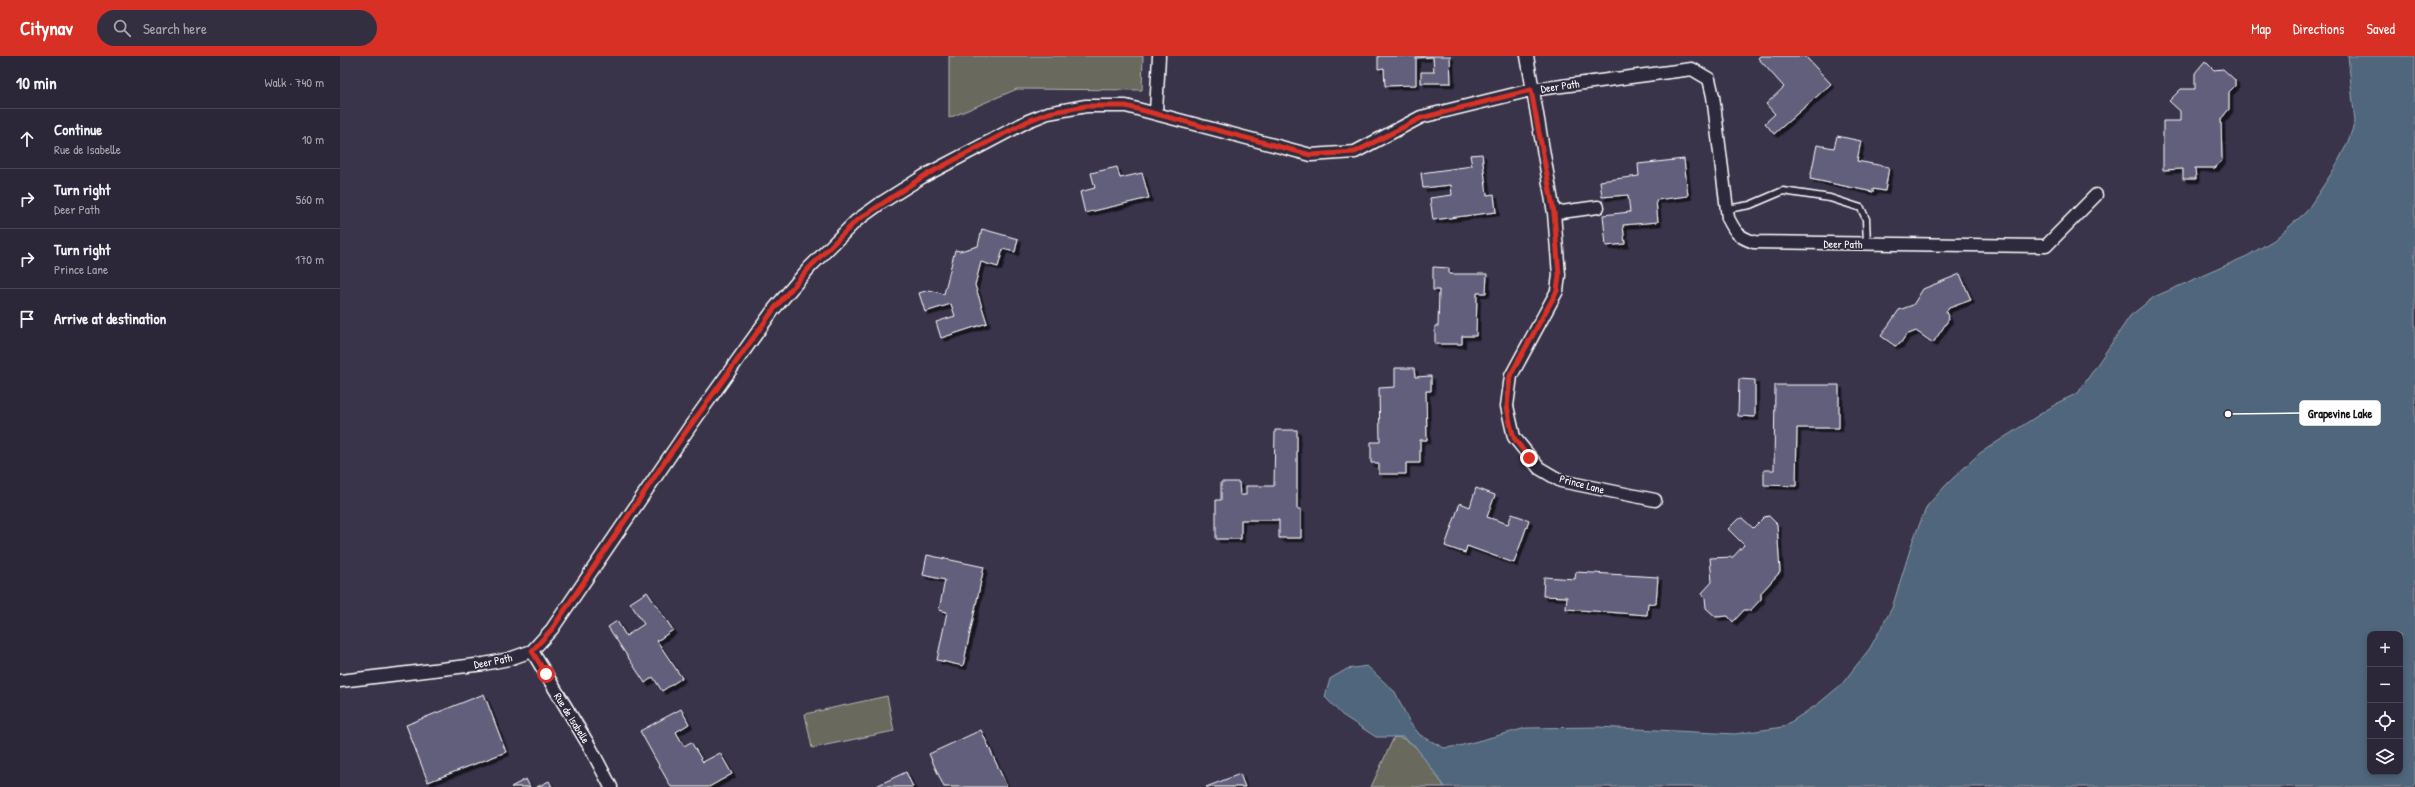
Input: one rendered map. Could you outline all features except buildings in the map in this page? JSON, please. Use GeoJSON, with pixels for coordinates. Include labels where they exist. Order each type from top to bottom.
{"type":"FeatureCollection","features":[{"type":"Feature","properties":{"kind":"street"},"geometry":{"type":"LineString","coordinates":[[1156,112],[1159,56]]}},
{"type":"Feature","properties":{"kind":"street","name":"Prince Lane"},"geometry":{"type":"LineString","coordinates":[[1527,56],[1531,90],[1554,213],[1559,275],[1557,291],[1510,376],[1507,406],[1514,437],[1539,468],[1561,481],[1655,500]]}},
{"type":"Feature","properties":{"kind":"street","name":"Deer Path"},"geometry":{"type":"LineString","coordinates":[[340,681],[484,664],[532,651],[552,629],[653,480],[774,309],[810,267],[856,221],[924,176],[1028,121],[1048,113],[1086,106],[1119,106],[1156,112],[1311,155],[1355,152],[1421,118],[1531,90],[1692,69],[1709,78],[1713,96],[1728,218],[1735,234],[1754,242],[2046,246],[2096,195]]}},
{"type":"Feature","properties":{"kind":"street"},"geometry":{"type":"LineString","coordinates":[[1554,213],[1598,208]]}},
{"type":"Feature","properties":{"kind":"street","name":"Rue de Isabelle"},"geometry":{"type":"LineString","coordinates":[[532,651],[590,747],[611,787]]}},
{"type":"Feature","properties":{"kind":"lane"},"geometry":{"type":"LineString","coordinates":[[1727,209],[1750,205],[1782,191],[1830,198],[1861,208],[1866,219],[1867,244]]}},
{"type":"Feature","properties":{"kind":"green space"},"geometry":{"type":"Polygon","coordinates":[[[949,56],[1143,56],[1142,90],[1017,89],[949,118],[949,56]]]}},
{"type":"Feature","properties":{"kind":"green space"},"geometry":{"type":"Polygon","coordinates":[[[887,696],[894,731],[812,748],[805,714],[887,696]]]}},
{"type":"Feature","properties":{"kind":"green space"},"geometry":{"type":"Polygon","coordinates":[[[1394,737],[1403,738],[1417,748],[1445,787],[1371,787],[1394,737]]]}},
{"type":"Feature","properties":{"kind":"water"},"geometry":{"type":"Polygon","coordinates":[[[2348,56],[2415,56],[2415,787],[1445,787],[1415,746],[1403,737],[1376,737],[1342,715],[1325,697],[1330,679],[1347,669],[1367,666],[1395,692],[1410,723],[1420,735],[1444,748],[1459,746],[1526,728],[1598,727],[1735,734],[1783,727],[1818,704],[1842,684],[1870,648],[1892,608],[1913,540],[1927,506],[1948,483],[1980,453],[2059,402],[2078,393],[2130,316],[2154,297],[2247,256],[2274,240],[2306,212],[2333,171],[2347,144],[2355,122],[2348,56]]]}},
{"type":"Feature","properties":{"kind":"place","name":"Grapevine Lake"},"geometry":{"type":"Point","coordinates":[2228,414]}},
{"type":"Feature","properties":{"kind":"route"},"geometry":{"type":"LineString","coordinates":[[546,674],[532,651],[552,629],[670,454],[774,309],[810,267],[856,221],[881,203],[924,176],[1028,121],[1048,113],[1086,106],[1126,106],[1156,112],[1311,155],[1355,152],[1421,118],[1531,90],[1554,213],[1559,275],[1557,291],[1542,315],[1510,376],[1507,406],[1510,423],[1514,438],[1529,458]]}}]}
